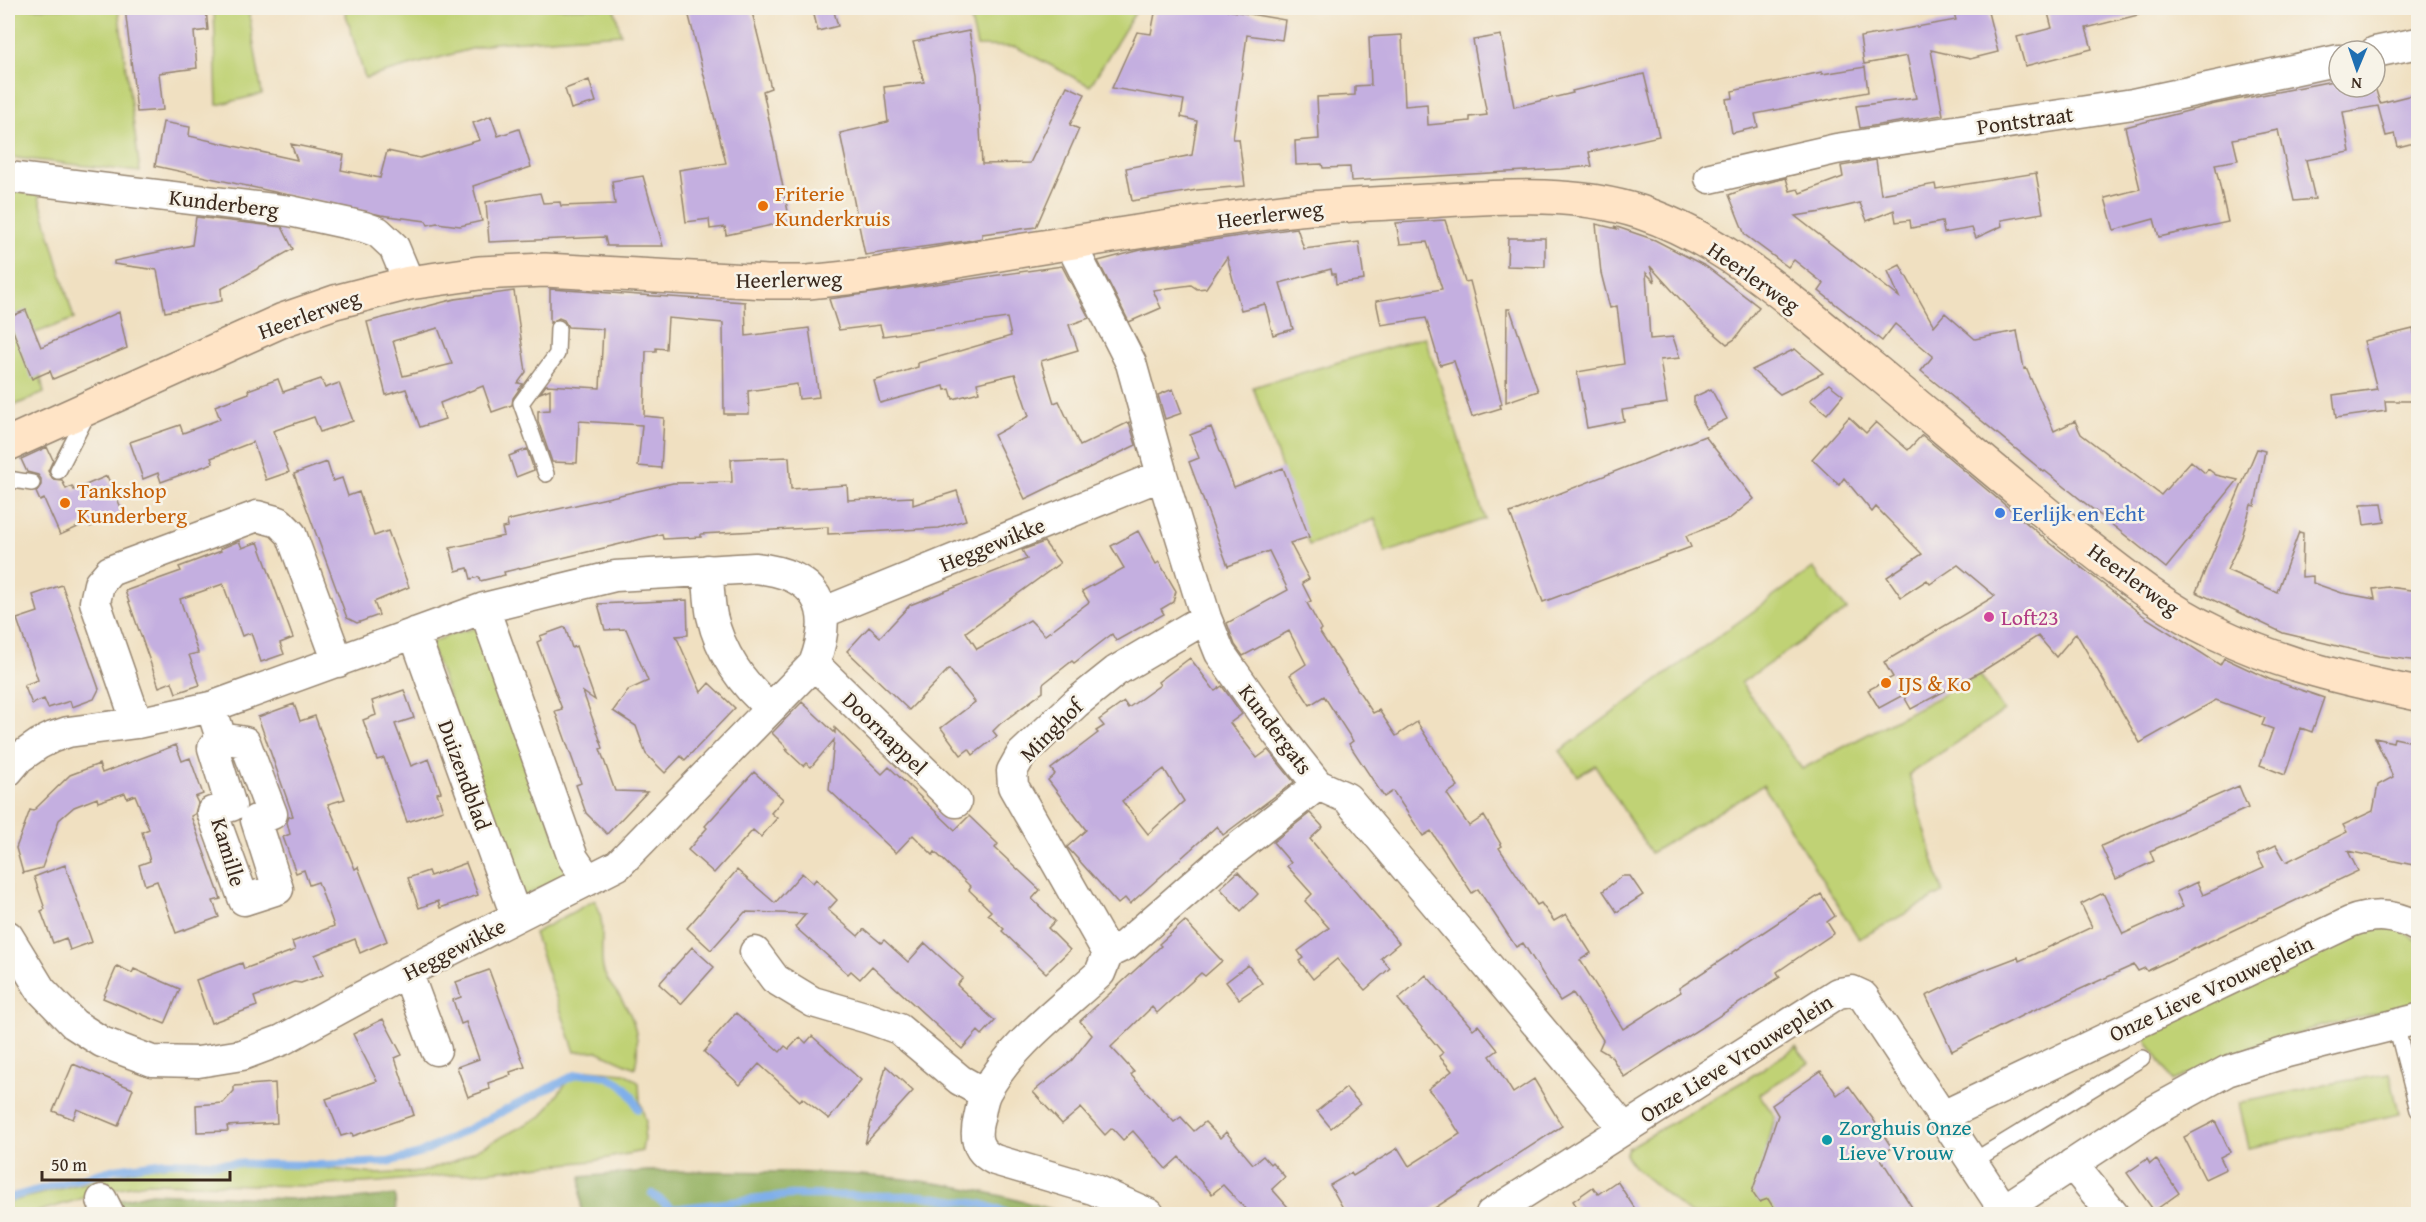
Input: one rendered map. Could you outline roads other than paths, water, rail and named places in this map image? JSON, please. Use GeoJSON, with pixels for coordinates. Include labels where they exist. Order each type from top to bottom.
{"type":"FeatureCollection","features":[{"type":"Feature","properties":{"kind":"main road","name":"Heerlerweg"},"geometry":{"type":"LineString","coordinates":[[8,444],[283,321],[335,302],[409,283],[479,273],[559,279],[808,282],[865,276],[1278,212],[1458,199],[1532,196],[1574,198],[1614,205],[1664,221],[1711,246],[1761,277],[2042,510],[2119,571],[2193,621],[2287,663],[2324,674],[2418,694]]}},
{"type":"Feature","properties":{"kind":"street"},"geometry":{"type":"LineString","coordinates":[[2387,49],[2418,43]]}},
{"type":"Feature","properties":{"kind":"street","name":"Pontstraat"},"geometry":{"type":"LineString","coordinates":[[1710,178],[1836,149],[2133,104],[2327,63]]}},
{"type":"Feature","properties":{"kind":"street","name":"Kunderberg"},"geometry":{"type":"LineString","coordinates":[[8,177],[290,211],[364,227],[378,232],[394,247],[409,283]]}},
{"type":"Feature","properties":{"kind":"street","name":"Kundergats"},"geometry":{"type":"LineString","coordinates":[[1070,243],[1131,363],[1162,476],[1206,618],[1220,653],[1276,732],[1318,785],[1347,798],[1624,1128]]}},
{"type":"Feature","properties":{"kind":"street","name":"Heggewikke"},"geometry":{"type":"LineString","coordinates":[[8,941],[41,990],[74,1024],[102,1042],[152,1061],[198,1062],[242,1055],[282,1040],[407,972],[618,865],[814,664],[824,625],[822,613],[1162,476]]}},
{"type":"Feature","properties":{"kind":"street"},"geometry":{"type":"LineString","coordinates":[[137,723],[95,602],[99,584],[110,571],[257,516],[279,522],[291,534],[338,662]]}},
{"type":"Feature","properties":{"kind":"street"},"geometry":{"type":"LineString","coordinates":[[8,771],[32,749],[53,737],[68,732],[137,723],[211,707],[484,608],[615,576],[755,568],[788,573],[805,585],[816,597],[822,613]]}},
{"type":"Feature","properties":{"kind":"street"},"geometry":{"type":"LineString","coordinates":[[707,570],[712,616],[727,657],[753,694],[771,708]]}},
{"type":"Feature","properties":{"kind":"street"},"geometry":{"type":"LineString","coordinates":[[484,608],[573,858],[588,880]]}},
{"type":"Feature","properties":{"kind":"street","name":"Minghof"},"geometry":{"type":"LineString","coordinates":[[1107,953],[1013,786],[1012,771],[1022,755],[1037,740],[1076,703],[1116,671],[1206,618]]}},
{"type":"Feature","properties":{"kind":"street","name":"Duizendblad"},"geometry":{"type":"LineString","coordinates":[[414,633],[516,916]]}},
{"type":"Feature","properties":{"kind":"street","name":"Doornappel"},"geometry":{"type":"LineString","coordinates":[[814,664],[956,802]]}},
{"type":"Feature","properties":{"kind":"street","name":"Kamille"},"geometry":{"type":"LineString","coordinates":[[211,707],[221,738]]}},
{"type":"Feature","properties":{"kind":"street","name":"Kamille"},"geometry":{"type":"LineString","coordinates":[[221,738],[245,742],[272,814],[256,820],[278,888],[244,900],[212,812],[231,806],[213,748],[221,738]]}},
{"type":"Feature","properties":{"kind":"street"},"geometry":{"type":"LineString","coordinates":[[1149,1215],[1094,1190],[987,1156],[978,1145],[976,1131],[985,1094],[1006,1059],[1100,973],[1107,953],[1125,945],[1222,860],[1318,785]]}},
{"type":"Feature","properties":{"kind":"street","name":"Onze Lieve Vrouweplein"},"geometry":{"type":"LineString","coordinates":[[1942,1116],[2365,916],[2395,916],[2418,927]]}},
{"type":"Feature","properties":{"kind":"street"},"geometry":{"type":"LineString","coordinates":[[755,952],[774,979],[813,1002],[899,1029],[960,1080],[985,1094]]}},
{"type":"Feature","properties":{"kind":"street"},"geometry":{"type":"LineString","coordinates":[[407,972],[435,1050]]}},
{"type":"Feature","properties":{"kind":"street","name":"Onze Lieve Vrouweplein"},"geometry":{"type":"LineString","coordinates":[[1491,1215],[1838,993],[1852,991],[1863,996],[1972,1162],[2000,1212],[2176,1098],[2227,1071],[2287,1052],[2407,1022]]}},
{"type":"Feature","properties":{"kind":"street"},"geometry":{"type":"LineString","coordinates":[[2072,1164],[2113,1215]]}},
{"type":"Feature","properties":{"kind":"lane"},"geometry":{"type":"LineString","coordinates":[[546,474],[521,403],[557,354],[558,328]]}},
{"type":"Feature","properties":{"kind":"lane"},"geometry":{"type":"LineString","coordinates":[[58,471],[92,405]]}},
{"type":"Feature","properties":{"kind":"lane"},"geometry":{"type":"LineString","coordinates":[[8,479],[32,483]]}},
{"type":"Feature","properties":{"kind":"lane"},"geometry":{"type":"LineString","coordinates":[[2407,1022],[2418,1110]]}},
{"type":"Feature","properties":{"kind":"lane"},"geometry":{"type":"LineString","coordinates":[[1972,1162],[2142,1058]]}},
{"type":"Feature","properties":{"kind":"waterway"},"geometry":{"type":"LineString","coordinates":[[8,1198],[115,1169],[165,1162],[319,1165],[388,1162],[419,1154],[575,1075],[596,1074],[614,1080],[628,1091],[638,1109]]}},
{"type":"Feature","properties":{"kind":"waterway"},"geometry":{"type":"LineString","coordinates":[[652,1194],[673,1209],[791,1195],[923,1196],[981,1204],[1010,1214]]}},
{"type":"Feature","properties":{"kind":"place","name":"Friterie Kunderkruis"},"geometry":{"type":"Point","coordinates":[763,206]}},
{"type":"Feature","properties":{"kind":"place","name":"Tankshop Kunderberg"},"geometry":{"type":"Point","coordinates":[65,503]}},
{"type":"Feature","properties":{"kind":"place","name":"Eerlijk en Echt"},"geometry":{"type":"Point","coordinates":[2000,513]}},
{"type":"Feature","properties":{"kind":"place","name":"Loft23"},"geometry":{"type":"Point","coordinates":[1989,617]}},
{"type":"Feature","properties":{"kind":"place","name":"IJS & Ko"},"geometry":{"type":"Point","coordinates":[1886,683]}},
{"type":"Feature","properties":{"kind":"place","name":"Zorghuis Onze Lieve Vrouw"},"geometry":{"type":"Point","coordinates":[1827,1140]}}]}
